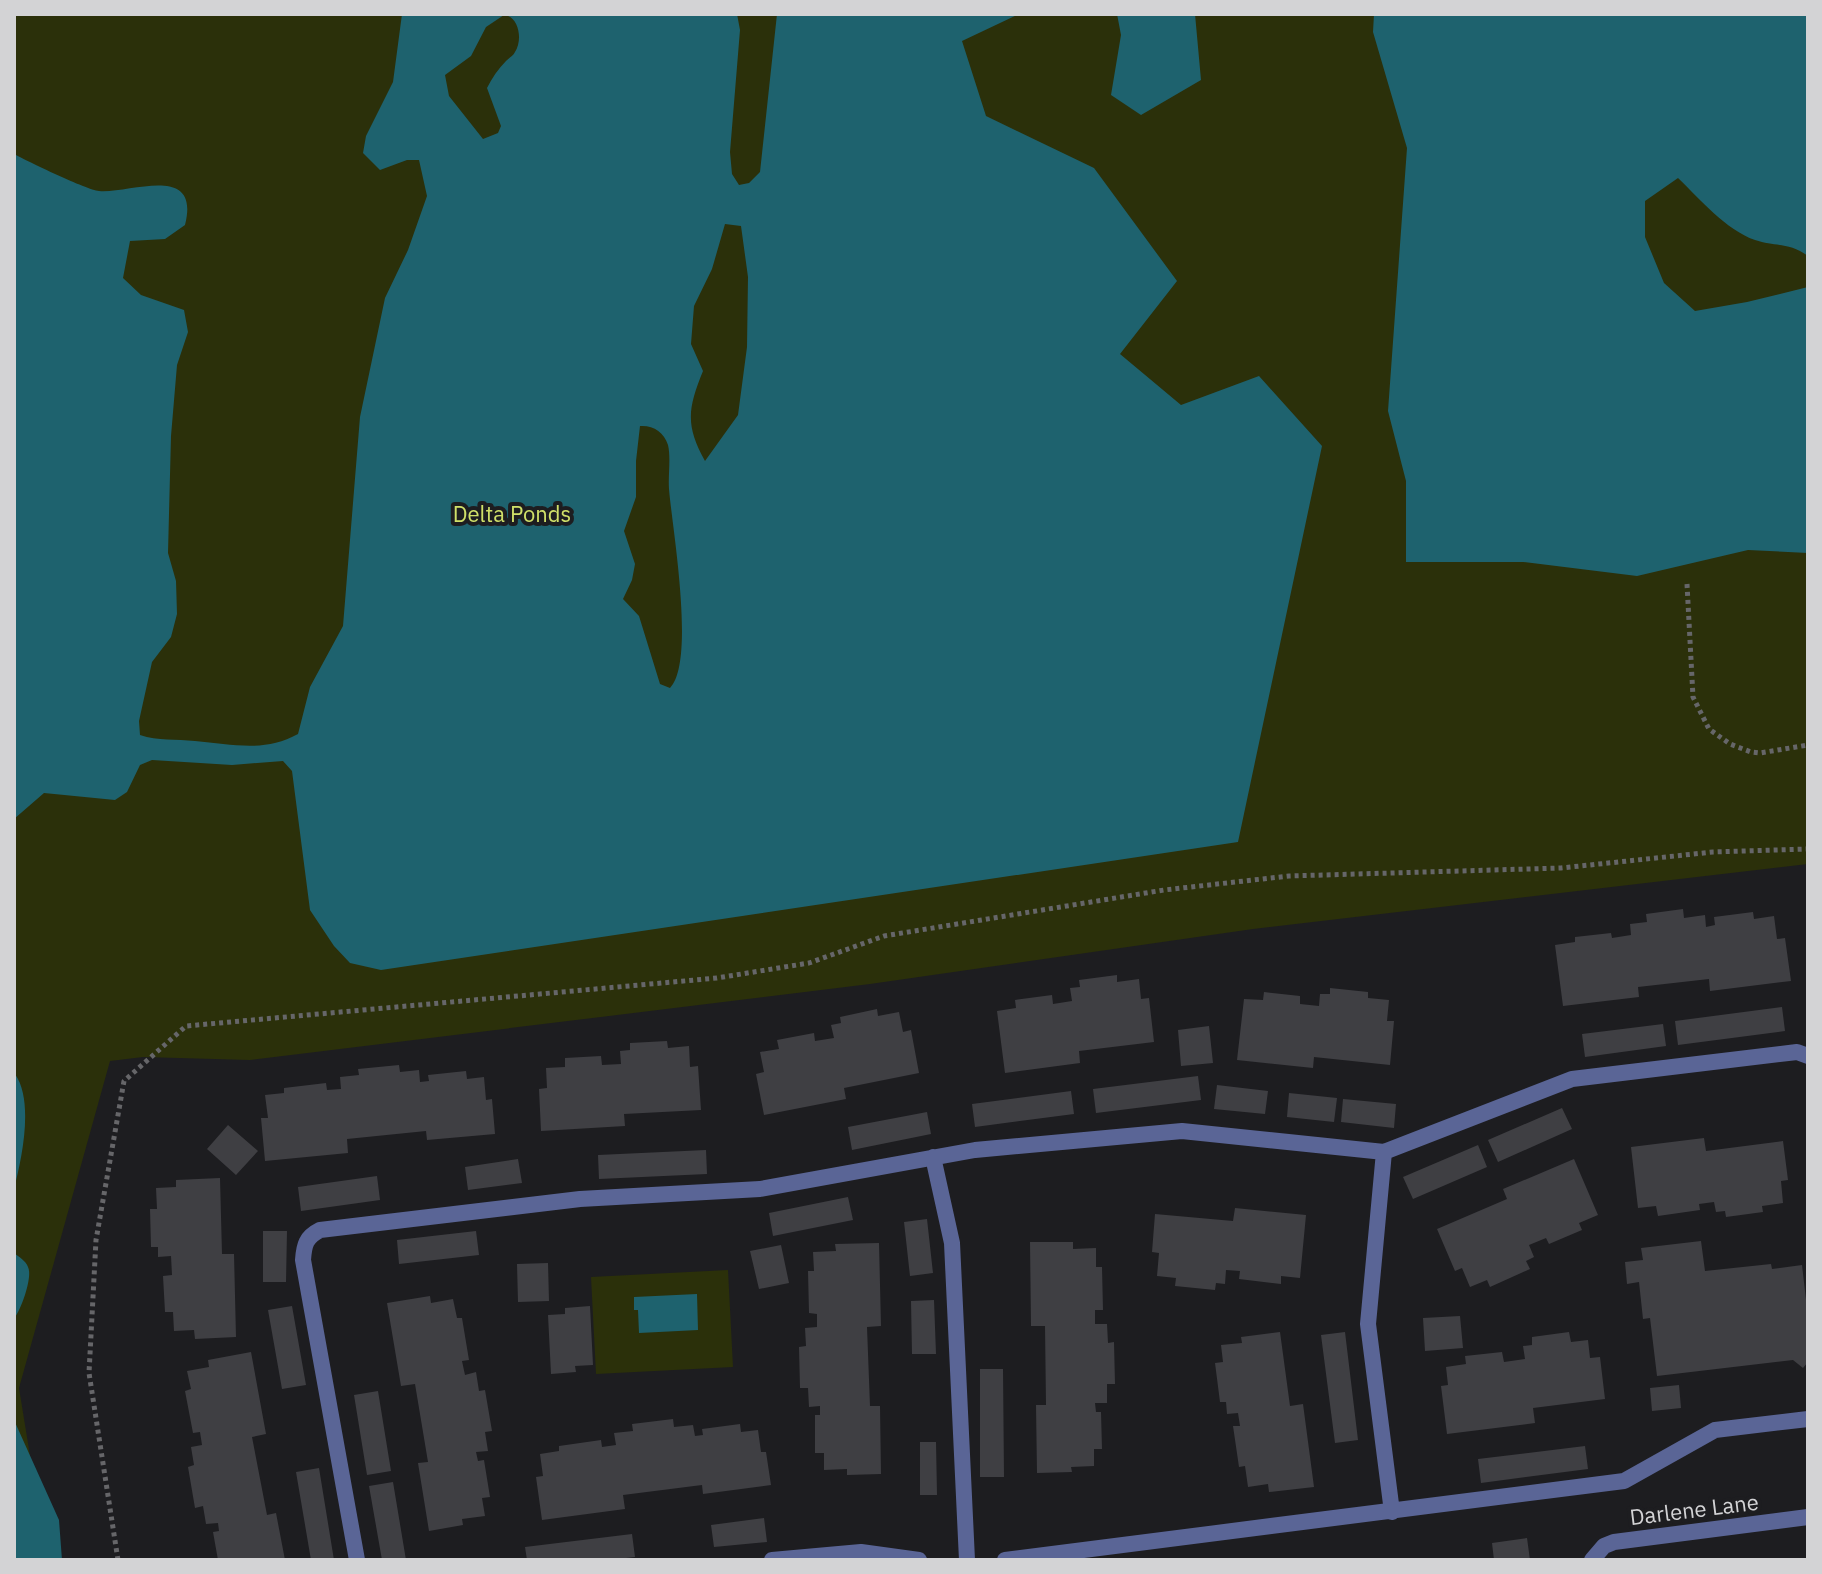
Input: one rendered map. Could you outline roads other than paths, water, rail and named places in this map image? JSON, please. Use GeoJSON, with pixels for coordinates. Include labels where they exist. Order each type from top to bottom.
{"type":"FeatureCollection","features":[{"type":"Feature","properties":{"kind":"street"},"geometry":{"type":"LineString","coordinates":[[357,1560],[303,1260],[304,1247],[310,1235],[320,1230],[580,1199],[760,1189],[975,1150],[1182,1131],[1384,1152],[1572,1079],[1797,1052],[1808,1056]]}},
{"type":"Feature","properties":{"kind":"street"},"geometry":{"type":"LineString","coordinates":[[1384,1152],[1368,1324],[1392,1512]]}},
{"type":"Feature","properties":{"kind":"street"},"geometry":{"type":"LineString","coordinates":[[933,1157],[952,1243],[967,1560]]}},
{"type":"Feature","properties":{"kind":"street"},"geometry":{"type":"LineString","coordinates":[[1005,1560],[1624,1481],[1715,1430],[1808,1419]]}},
{"type":"Feature","properties":{"kind":"street","name":"Darlene Lane"},"geometry":{"type":"LineString","coordinates":[[1592,1560],[1604,1546],[1614,1542],[1808,1517]]}},
{"type":"Feature","properties":{"kind":"street"},"geometry":{"type":"LineString","coordinates":[[772,1560],[850,1552],[919,1560]]}},
{"type":"Feature","properties":{"kind":"water"},"geometry":{"type":"Polygon","coordinates":[[[402,14],[737,14],[740,30],[730,152],[732,174],[739,185],[749,183],[760,172],[777,14],[1019,14],[962,41],[986,116],[1094,168],[1177,281],[1120,354],[1181,405],[1259,376],[1322,446],[1238,842],[381,970],[350,963],[334,946],[310,910],[292,771],[283,761],[232,765],[152,760],[140,765],[127,792],[115,800],[44,793],[14,819],[14,154],[70,181],[99,191],[159,186],[173,187],[183,194],[187,206],[185,225],[165,239],[130,241],[123,278],[141,295],[184,310],[188,332],[177,365],[171,436],[168,553],[176,581],[177,614],[171,637],[152,662],[139,721],[140,735],[235,745],[273,744],[298,734],[310,687],[343,626],[360,417],[385,298],[408,250],[427,196],[419,160],[407,160],[380,170],[363,153],[366,136],[393,82],[402,14]],[[504,15],[486,27],[471,56],[445,75],[449,96],[483,139],[498,133],[501,126],[487,88],[514,53],[519,41],[516,24],[504,15]],[[725,224],[712,269],[694,306],[691,344],[703,371],[692,406],[692,426],[705,461],[738,415],[747,347],[748,277],[741,226],[725,224]],[[640,426],[636,497],[624,531],[635,564],[623,599],[639,616],[660,684],[670,688],[678,674],[682,624],[669,489],[669,450],[664,436],[657,430],[640,426]]]}},
{"type":"Feature","properties":{"kind":"water"},"geometry":{"type":"Polygon","coordinates":[[[1117,14],[1195,14],[1201,80],[1141,115],[1111,95],[1121,35],[1117,14]]]}},
{"type":"Feature","properties":{"kind":"water"},"geometry":{"type":"Polygon","coordinates":[[[1374,14],[1808,14],[1808,256],[1782,245],[1755,240],[1734,229],[1678,178],[1645,201],[1645,237],[1664,283],[1695,311],[1808,287],[1808,553],[1748,550],[1637,576],[1523,562],[1406,562],[1406,481],[1388,411],[1407,148],[1373,32],[1374,14]]]}},
{"type":"Feature","properties":{"kind":"water"},"geometry":{"type":"Polygon","coordinates":[[[15,1074],[24,1099],[25,1130],[14,1189],[15,1074]]]}},
{"type":"Feature","properties":{"kind":"water"},"geometry":{"type":"Polygon","coordinates":[[[14,1253],[26,1263],[29,1278],[14,1319],[14,1253]]]}},
{"type":"Feature","properties":{"kind":"water"},"geometry":{"type":"Polygon","coordinates":[[[697,1294],[698,1330],[639,1333],[634,1297],[697,1294]]]}},
{"type":"Feature","properties":{"kind":"water"},"geometry":{"type":"Polygon","coordinates":[[[14,1420],[59,1520],[62,1560],[14,1560],[14,1420]]]}},
{"type":"Feature","properties":{"kind":"park label","name":"Delta Ponds"},"geometry":{"type":"Point","coordinates":[512,513]}}]}
